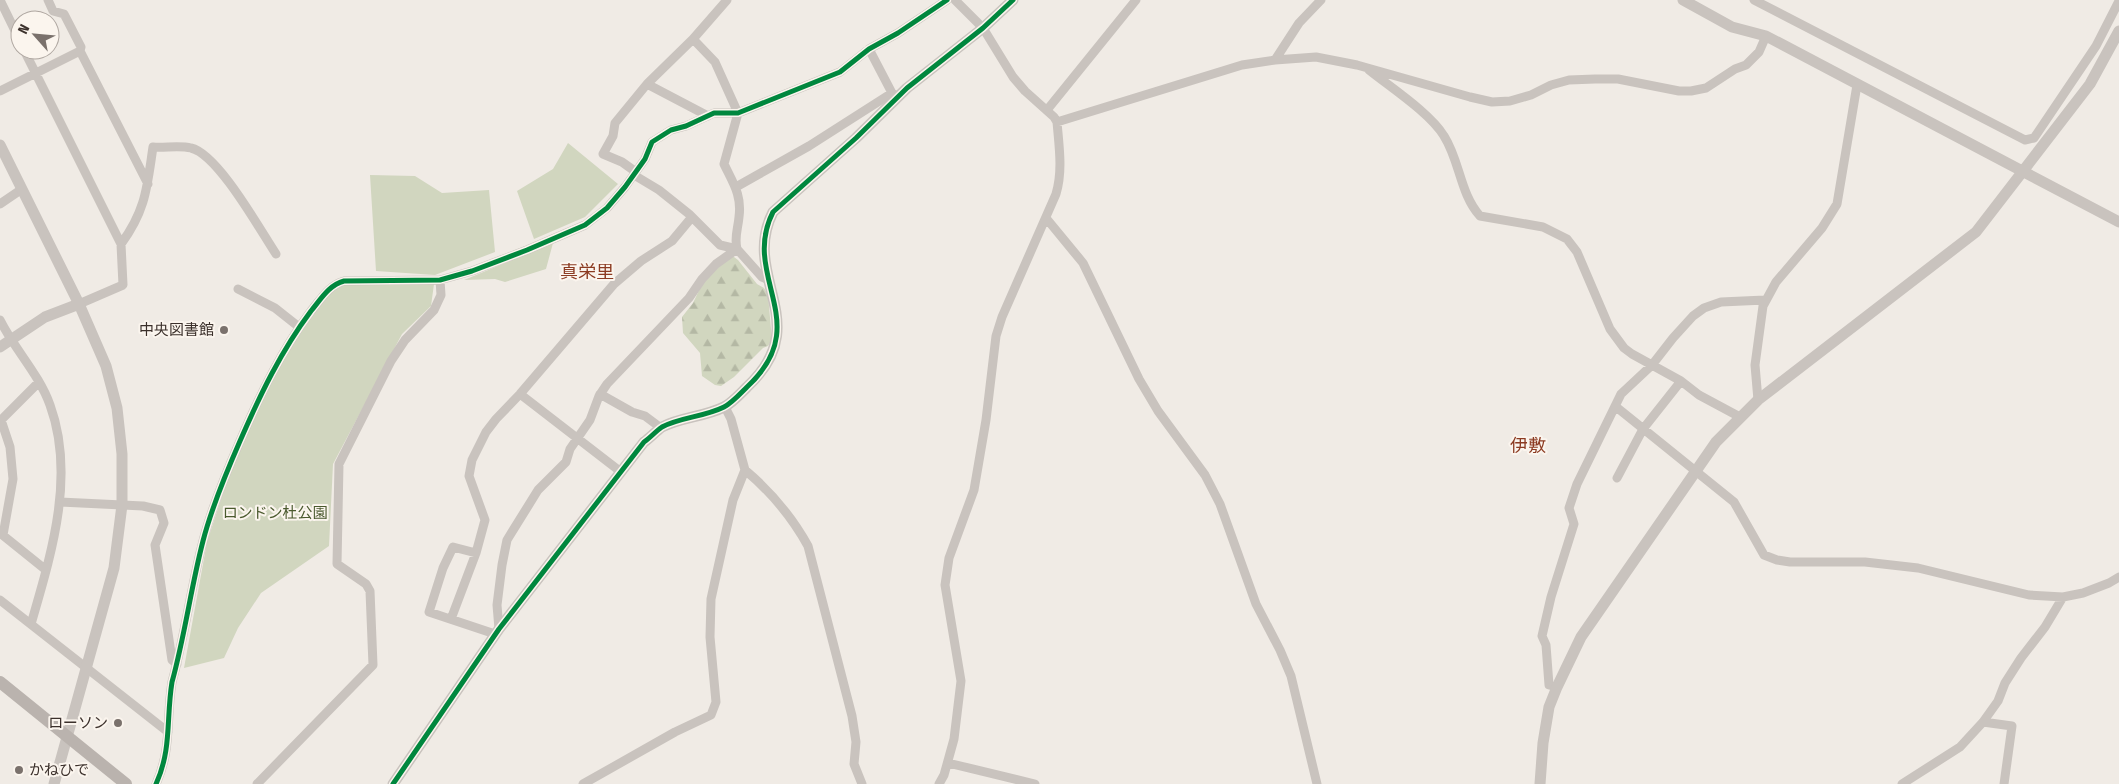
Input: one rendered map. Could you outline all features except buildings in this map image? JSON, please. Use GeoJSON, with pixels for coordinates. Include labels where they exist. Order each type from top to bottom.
{"type":"FeatureCollection","features":[{"type":"Feature","properties":{"kind":"main road"},"geometry":{"type":"LineString","coordinates":[[0,682],[126,784]]}},
{"type":"Feature","properties":{"kind":"street"},"geometry":{"type":"LineString","coordinates":[[0,0],[10,20]]}},
{"type":"Feature","properties":{"kind":"street"},"geometry":{"type":"LineString","coordinates":[[48,0],[52,11],[64,14],[81,47],[80,51],[148,184]]}},
{"type":"Feature","properties":{"kind":"street"},"geometry":{"type":"LineString","coordinates":[[727,0],[693,39],[647,84],[615,124],[612,136],[603,154],[622,162],[659,190],[692,217],[720,245],[737,249]]}},
{"type":"Feature","properties":{"kind":"street"},"geometry":{"type":"LineString","coordinates":[[156,784],[166,758],[169,700],[203,540],[219,493],[258,401],[277,362],[299,327],[322,297],[335,284],[344,281],[440,280],[527,250],[585,225],[607,208],[635,173],[652,142],[671,130],[686,126],[714,113],[738,113],[840,72],[868,49],[898,33],[947,0]]}},
{"type":"Feature","properties":{"kind":"street"},"geometry":{"type":"LineString","coordinates":[[939,784],[948,763],[954,739],[961,681],[945,585],[949,558],[974,490],[986,420],[996,336],[1002,317],[1059,184],[1060,161],[1057,122],[1014,77],[982,28],[954,0]]}},
{"type":"Feature","properties":{"kind":"street"},"geometry":{"type":"LineString","coordinates":[[736,188],[895,95],[982,28],[1013,0]]}},
{"type":"Feature","properties":{"kind":"street"},"geometry":{"type":"LineString","coordinates":[[1047,110],[1136,0]]}},
{"type":"Feature","properties":{"kind":"street"},"geometry":{"type":"LineString","coordinates":[[1276,60],[1299,23],[1322,0]]}},
{"type":"Feature","properties":{"kind":"street"},"geometry":{"type":"LineString","coordinates":[[1683,0],[1732,27],[1766,36],[2119,222]]}},
{"type":"Feature","properties":{"kind":"street"},"geometry":{"type":"LineString","coordinates":[[1754,0],[2025,140],[2034,138],[2096,46],[2119,1]]}},
{"type":"Feature","properties":{"kind":"street"},"geometry":{"type":"LineString","coordinates":[[1540,784],[1542,743],[1549,707],[1581,637],[1716,442],[1758,400],[1976,232],[2025,171],[2090,84],[2119,31]]}},
{"type":"Feature","properties":{"kind":"street"},"geometry":{"type":"LineString","coordinates":[[1057,122],[1242,65],[1276,60],[1316,58],[1334,59],[1492,102],[1510,101],[1569,80],[1618,79],[1679,91],[1692,91],[1706,88],[1735,69],[1746,65],[1759,52],[1766,36]]}},
{"type":"Feature","properties":{"kind":"street"},"geometry":{"type":"LineString","coordinates":[[693,39],[715,62],[738,113],[724,164],[739,194],[739,217],[734,238],[737,249],[762,277],[769,280]]}},
{"type":"Feature","properties":{"kind":"street"},"geometry":{"type":"LineString","coordinates":[[868,49],[895,95]]}},
{"type":"Feature","properties":{"kind":"street"},"geometry":{"type":"LineString","coordinates":[[0,91],[80,51]]}},
{"type":"Feature","properties":{"kind":"street"},"geometry":{"type":"LineString","coordinates":[[0,347],[45,317],[123,285],[122,244],[29,60]]}},
{"type":"Feature","properties":{"kind":"street"},"geometry":{"type":"LineString","coordinates":[[1366,68],[1424,114],[1440,130],[1450,147],[1465,190],[1473,207],[1480,216],[1543,227],[1567,239],[1578,252],[1610,329],[1624,348],[1681,381],[1699,395],[1740,417]]}},
{"type":"Feature","properties":{"kind":"street"},"geometry":{"type":"LineString","coordinates":[[647,84],[708,116]]}},
{"type":"Feature","properties":{"kind":"street"},"geometry":{"type":"LineString","coordinates":[[1758,400],[1755,365],[1758,332],[1766,300],[1776,282],[1822,228],[1837,204],[1858,85]]}},
{"type":"Feature","properties":{"kind":"street"},"geometry":{"type":"LineString","coordinates":[[393,784],[497,631],[644,442],[661,428],[725,407],[761,373],[771,357],[777,342],[778,326],[764,256],[764,238],[767,223],[772,212],[856,138],[895,95]]}},
{"type":"Feature","properties":{"kind":"street"},"geometry":{"type":"LineString","coordinates":[[0,145],[79,304],[106,366],[117,408],[122,454],[122,505],[114,568],[54,784]]}},
{"type":"Feature","properties":{"kind":"street"},"geometry":{"type":"LineString","coordinates":[[122,244],[135,225],[147,192],[153,147],[192,148],[208,156],[224,176],[276,254]]}},
{"type":"Feature","properties":{"kind":"street"},"geometry":{"type":"LineString","coordinates":[[0,204],[22,189]]}},
{"type":"Feature","properties":{"kind":"street"},"geometry":{"type":"LineString","coordinates":[[451,619],[476,553],[485,520],[469,476],[469,469],[486,432],[614,284],[641,261],[672,241],[692,217]]}},
{"type":"Feature","properties":{"kind":"street"},"geometry":{"type":"LineString","coordinates":[[1046,218],[1083,263],[1139,379],[1158,411],[1205,475],[1220,504],[1256,604],[1280,650],[1290,676],[1317,784]]}},
{"type":"Feature","properties":{"kind":"street"},"geometry":{"type":"LineString","coordinates":[[497,631],[497,605],[502,565],[508,540],[538,490],[566,462],[570,449],[590,420],[600,394],[607,384],[654,333],[690,298],[702,279],[716,264],[737,249]]}},
{"type":"Feature","properties":{"kind":"street"},"geometry":{"type":"LineString","coordinates":[[257,784],[372,665],[370,591],[366,584],[337,564],[339,464],[391,361],[405,340],[434,310],[441,295],[440,280]]}},
{"type":"Feature","properties":{"kind":"street"},"geometry":{"type":"LineString","coordinates":[[238,289],[275,308],[299,327]]}},
{"type":"Feature","properties":{"kind":"street"},"geometry":{"type":"LineString","coordinates":[[1557,687],[1549,685],[1546,645],[1542,636],[1551,597],[1574,524],[1569,508],[1578,484],[1621,394],[1652,365],[1672,338],[1693,316],[1704,308],[1721,302],[1766,300]]}},
{"type":"Feature","properties":{"kind":"street"},"geometry":{"type":"LineString","coordinates":[[0,320],[39,382],[50,404],[58,433],[61,482],[60,502],[46,570],[31,624]]}},
{"type":"Feature","properties":{"kind":"street"},"geometry":{"type":"LineString","coordinates":[[1617,478],[1643,429],[1681,381]]}},
{"type":"Feature","properties":{"kind":"street"},"geometry":{"type":"LineString","coordinates":[[39,382],[1,421],[10,447],[13,479],[1,534],[46,570]]}},
{"type":"Feature","properties":{"kind":"street"},"geometry":{"type":"LineString","coordinates":[[520,394],[620,472]]}},
{"type":"Feature","properties":{"kind":"street"},"geometry":{"type":"LineString","coordinates":[[600,394],[632,412],[645,416],[661,428]]}},
{"type":"Feature","properties":{"kind":"street"},"geometry":{"type":"LineString","coordinates":[[1615,406],[1734,502],[1764,555],[1777,560],[1865,562],[1918,568],[2029,595],[2063,597],[2083,593],[2119,577]]}},
{"type":"Feature","properties":{"kind":"street"},"geometry":{"type":"LineString","coordinates":[[725,407],[731,419],[745,470],[764,486],[808,546],[852,716],[856,742],[854,764],[862,784]]}},
{"type":"Feature","properties":{"kind":"street"},"geometry":{"type":"LineString","coordinates":[[582,784],[675,732],[711,715],[716,702],[710,637],[711,598],[734,500],[745,470]]}},
{"type":"Feature","properties":{"kind":"street"},"geometry":{"type":"LineString","coordinates":[[60,502],[143,506],[160,510],[164,523],[155,546],[172,660],[177,664]]}},
{"type":"Feature","properties":{"kind":"street"},"geometry":{"type":"LineString","coordinates":[[476,553],[452,547],[429,612],[497,631]]}},
{"type":"Feature","properties":{"kind":"street"},"geometry":{"type":"LineString","coordinates":[[1902,784],[1960,747],[1983,722],[1998,701],[2005,683],[2021,658],[2045,627],[2063,597]]}},
{"type":"Feature","properties":{"kind":"street"},"geometry":{"type":"LineString","coordinates":[[0,600],[168,732]]}},
{"type":"Feature","properties":{"kind":"street"},"geometry":{"type":"LineString","coordinates":[[1983,722],[2012,726],[2004,784]]}},
{"type":"Feature","properties":{"kind":"street"},"geometry":{"type":"LineString","coordinates":[[948,763],[1035,784]]}},
{"type":"Feature","properties":{"kind":"green space"},"geometry":{"type":"Polygon","coordinates":[[[568,143],[618,184],[585,217],[534,239],[517,191],[553,169],[568,143]]]}},
{"type":"Feature","properties":{"kind":"green space"},"geometry":{"type":"Polygon","coordinates":[[[370,175],[415,176],[442,193],[489,190],[495,252],[435,275],[376,271],[370,175]]]}},
{"type":"Feature","properties":{"kind":"green space"},"geometry":{"type":"Polygon","coordinates":[[[553,243],[546,269],[505,282],[495,279],[464,280],[553,243]]]}},
{"type":"Feature","properties":{"kind":"green space"},"geometry":{"type":"Polygon","coordinates":[[[730,257],[738,260],[757,284],[764,288],[768,295],[772,340],[768,346],[763,348],[734,377],[721,386],[715,385],[702,376],[700,353],[683,333],[682,317],[693,303],[704,280],[730,257]]]}},
{"type":"Feature","properties":{"kind":"green space","name":"ロンドン杜公園"},"geometry":{"type":"Polygon","coordinates":[[[346,284],[434,284],[431,306],[402,334],[333,464],[329,546],[261,593],[238,628],[224,658],[184,668],[207,542],[230,472],[281,360],[325,298],[337,286],[346,284]]]}},
{"type":"Feature","properties":{"kind":"cycle path"},"geometry":{"type":"LineString","coordinates":[[156,784],[167,746],[172,682],[199,558],[215,502],[263,390],[300,326],[326,293],[344,281],[440,280],[472,271],[585,225],[607,208],[625,187],[645,159],[652,142],[671,130],[686,126],[714,113],[738,113],[840,72],[869,49],[898,33],[947,0]]}},
{"type":"Feature","properties":{"kind":"cycle path"},"geometry":{"type":"LineString","coordinates":[[393,784],[499,629],[644,442],[662,427],[709,413],[727,405],[747,387],[767,364],[776,342],[777,321],[765,258],[765,236],[773,212],[856,138],[907,88],[983,28],[1013,0]]}},
{"type":"Feature","properties":{"kind":"place","name":"中央図書館"},"geometry":{"type":"Point","coordinates":[224,330]}},
{"type":"Feature","properties":{"kind":"place","name":"ローソン"},"geometry":{"type":"Point","coordinates":[118,723]}},
{"type":"Feature","properties":{"kind":"place","name":"かねひで"},"geometry":{"type":"Point","coordinates":[19,770]}},
{"type":"Feature","properties":{"kind":"district","name":"真栄里"},"geometry":{"type":"Point","coordinates":[587,272]}},
{"type":"Feature","properties":{"kind":"district","name":"伊敷"},"geometry":{"type":"Point","coordinates":[1528,446]}}]}
